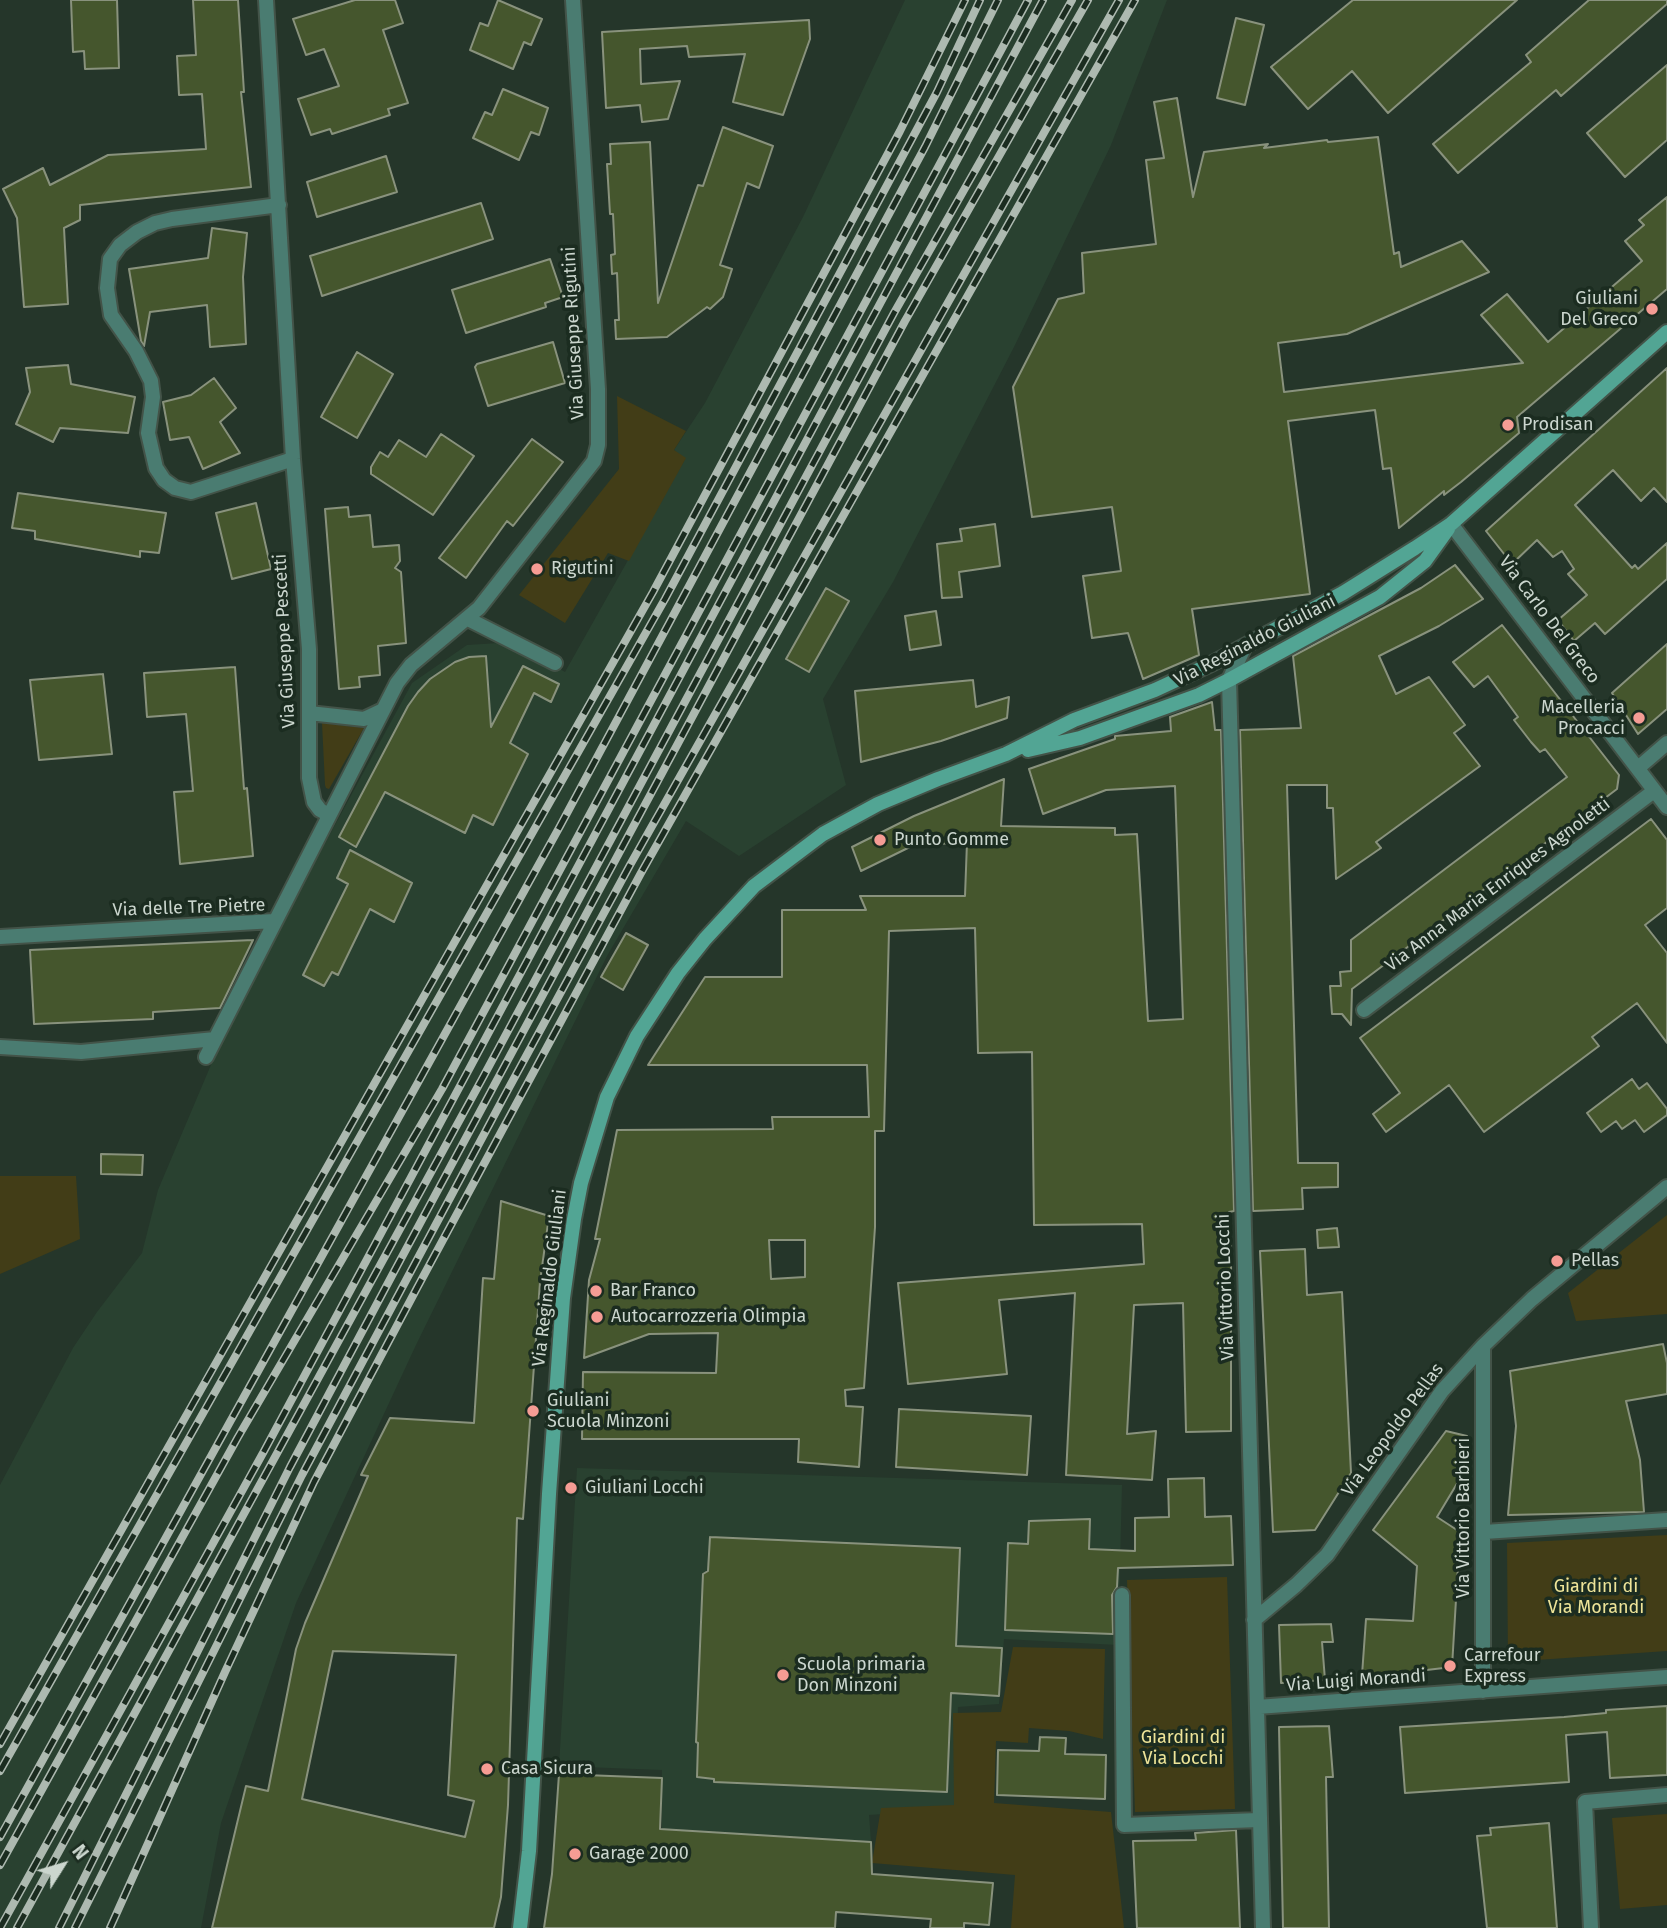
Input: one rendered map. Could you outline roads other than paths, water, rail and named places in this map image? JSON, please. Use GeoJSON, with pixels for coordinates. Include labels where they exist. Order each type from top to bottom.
{"type":"FeatureCollection","features":[{"type":"Feature","properties":{"kind":"main road","name":"Via Reginaldo Giuliani"},"geometry":{"type":"LineString","coordinates":[[520,1928],[529,1851],[548,1507],[563,1297],[581,1183],[607,1097],[636,1036],[678,973],[754,886],[801,849],[850,819],[938,779],[1006,754],[1074,720],[1155,690],[1244,648],[1343,593],[1451,524],[1667,332]]}},
{"type":"Feature","properties":{"kind":"main road","name":"Via Reginaldo Giuliani"},"geometry":{"type":"LineString","coordinates":[[1006,754],[1080,738],[1199,695],[1229,680],[1380,597],[1425,561],[1451,524]]}},
{"type":"Feature","properties":{"kind":"street","name":"Via Giuseppe Pescetti"},"geometry":{"type":"LineString","coordinates":[[266,0],[293,458],[309,649],[308,760],[311,795],[316,806],[329,815]]}},
{"type":"Feature","properties":{"kind":"street","name":"Via Giuseppe Rigutini"},"geometry":{"type":"LineString","coordinates":[[274,921],[397,683],[411,666],[468,619],[489,597],[594,461],[598,445],[598,389],[573,0]]}},
{"type":"Feature","properties":{"kind":"street"},"geometry":{"type":"LineString","coordinates":[[279,205],[213,212],[155,223],[120,245],[110,260],[107,288],[111,315],[136,351],[151,381],[153,397],[148,433],[156,468],[164,480],[175,488],[191,492],[293,458]]}},
{"type":"Feature","properties":{"kind":"street","name":"Via Carlo Del Greco"},"geometry":{"type":"LineString","coordinates":[[1451,524],[1667,807]]}},
{"type":"Feature","properties":{"kind":"street"},"geometry":{"type":"LineString","coordinates":[[468,619],[555,663]]}},
{"type":"Feature","properties":{"kind":"street","name":"Via Vittorio Locchi"},"geometry":{"type":"LineString","coordinates":[[1244,648],[1229,680],[1263,1928]]}},
{"type":"Feature","properties":{"kind":"street"},"geometry":{"type":"LineString","coordinates":[[309,713],[364,719],[383,710]]}},
{"type":"Feature","properties":{"kind":"street"},"geometry":{"type":"LineString","coordinates":[[1638,768],[1667,743]]}},
{"type":"Feature","properties":{"kind":"street","name":"Via Anna Maria Enriques Agnoletti"},"geometry":{"type":"LineString","coordinates":[[1364,1010],[1654,791]]}},
{"type":"Feature","properties":{"kind":"street","name":"Via delle Tre Pietre"},"geometry":{"type":"LineString","coordinates":[[0,937],[274,921],[206,1058]]}},
{"type":"Feature","properties":{"kind":"street"},"geometry":{"type":"LineString","coordinates":[[0,1047],[81,1052],[215,1039]]}},
{"type":"Feature","properties":{"kind":"street","name":"Via Leopoldo Pellas"},"geometry":{"type":"LineString","coordinates":[[1254,1620],[1296,1586],[1327,1555],[1442,1391],[1483,1346],[1532,1299],[1667,1187]]}},
{"type":"Feature","properties":{"kind":"street","name":"Via Vittorio Barbieri"},"geometry":{"type":"LineString","coordinates":[[1483,1346],[1483,1691]]}},
{"type":"Feature","properties":{"kind":"street"},"geometry":{"type":"LineString","coordinates":[[1484,1532],[1667,1520]]}},
{"type":"Feature","properties":{"kind":"street"},"geometry":{"type":"LineString","coordinates":[[1122,1595],[1124,1825],[1259,1820]]}},
{"type":"Feature","properties":{"kind":"street","name":"Via Luigi Morandi"},"geometry":{"type":"LineString","coordinates":[[1257,1707],[1667,1677]]}},
{"type":"Feature","properties":{"kind":"street"},"geometry":{"type":"LineString","coordinates":[[1591,1928],[1584,1802],[1667,1795]]}},
{"type":"Feature","properties":{"kind":"railway"},"geometry":{"type":"LineString","coordinates":[[0,1744],[653,592],[900,131],[965,0]]}},
{"type":"Feature","properties":{"kind":"railway"},"geometry":{"type":"LineString","coordinates":[[0,1771],[665,599],[937,92],[980,0]]}},
{"type":"Feature","properties":{"kind":"railway"},"geometry":{"type":"LineString","coordinates":[[0,1837],[559,828],[925,147],[998,0]]}},
{"type":"Feature","properties":{"kind":"railway"},"geometry":{"type":"LineString","coordinates":[[0,1865],[238,1437],[442,1089],[1028,0]]}},
{"type":"Feature","properties":{"kind":"railway"},"geometry":{"type":"LineString","coordinates":[[0,1928],[263,1453],[1043,0]]}},
{"type":"Feature","properties":{"kind":"railway"},"geometry":{"type":"LineString","coordinates":[[17,1928],[481,1081],[894,313],[1072,0]]}},
{"type":"Feature","properties":{"kind":"railway"},"geometry":{"type":"LineString","coordinates":[[59,1928],[290,1467],[396,1268],[905,321],[1088,0]]}},
{"type":"Feature","properties":{"kind":"railway"},"geometry":{"type":"LineString","coordinates":[[75,1928],[302,1475],[505,1095],[630,865],[1119,0]]}},
{"type":"Feature","properties":{"kind":"railway"},"geometry":{"type":"LineString","coordinates":[[110,1928],[314,1482],[417,1288],[641,873],[1135,0]]}},
{"type":"Feature","properties":{"kind":"place","name":"Giuliani Del Greco"},"geometry":{"type":"Point","coordinates":[1652,309]}},
{"type":"Feature","properties":{"kind":"place","name":"Prodisan"},"geometry":{"type":"Point","coordinates":[1508,425]}},
{"type":"Feature","properties":{"kind":"place","name":"Rigutini"},"geometry":{"type":"Point","coordinates":[537,569]}},
{"type":"Feature","properties":{"kind":"place","name":"Macelleria Procacci"},"geometry":{"type":"Point","coordinates":[1639,718]}},
{"type":"Feature","properties":{"kind":"place","name":"Punto Gomme"},"geometry":{"type":"Point","coordinates":[880,840]}},
{"type":"Feature","properties":{"kind":"place","name":"Pellas"},"geometry":{"type":"Point","coordinates":[1557,1261]}},
{"type":"Feature","properties":{"kind":"place","name":"Bar Franco"},"geometry":{"type":"Point","coordinates":[596,1291]}},
{"type":"Feature","properties":{"kind":"place","name":"Autocarrozzeria Olimpia"},"geometry":{"type":"Point","coordinates":[597,1317]}},
{"type":"Feature","properties":{"kind":"place","name":"Giuliani Scuola Minzoni"},"geometry":{"type":"Point","coordinates":[533,1411]}},
{"type":"Feature","properties":{"kind":"place","name":"Giuliani Locchi"},"geometry":{"type":"Point","coordinates":[571,1488]}},
{"type":"Feature","properties":{"kind":"place","name":"Carrefour Express"},"geometry":{"type":"Point","coordinates":[1450,1666]}},
{"type":"Feature","properties":{"kind":"place","name":"Scuola primaria Don Minzoni"},"geometry":{"type":"Point","coordinates":[783,1675]}},
{"type":"Feature","properties":{"kind":"place","name":"Casa Sicura"},"geometry":{"type":"Point","coordinates":[487,1769]}},
{"type":"Feature","properties":{"kind":"place","name":"Garage 2000"},"geometry":{"type":"Point","coordinates":[575,1854]}},
{"type":"Feature","properties":{"kind":"park label","name":"Giardini di Via Morandi"},"geometry":{"type":"Point","coordinates":[1596,1597]}},
{"type":"Feature","properties":{"kind":"park label","name":"Giardini di Via Locchi"},"geometry":{"type":"Point","coordinates":[1183,1748]}}]}
